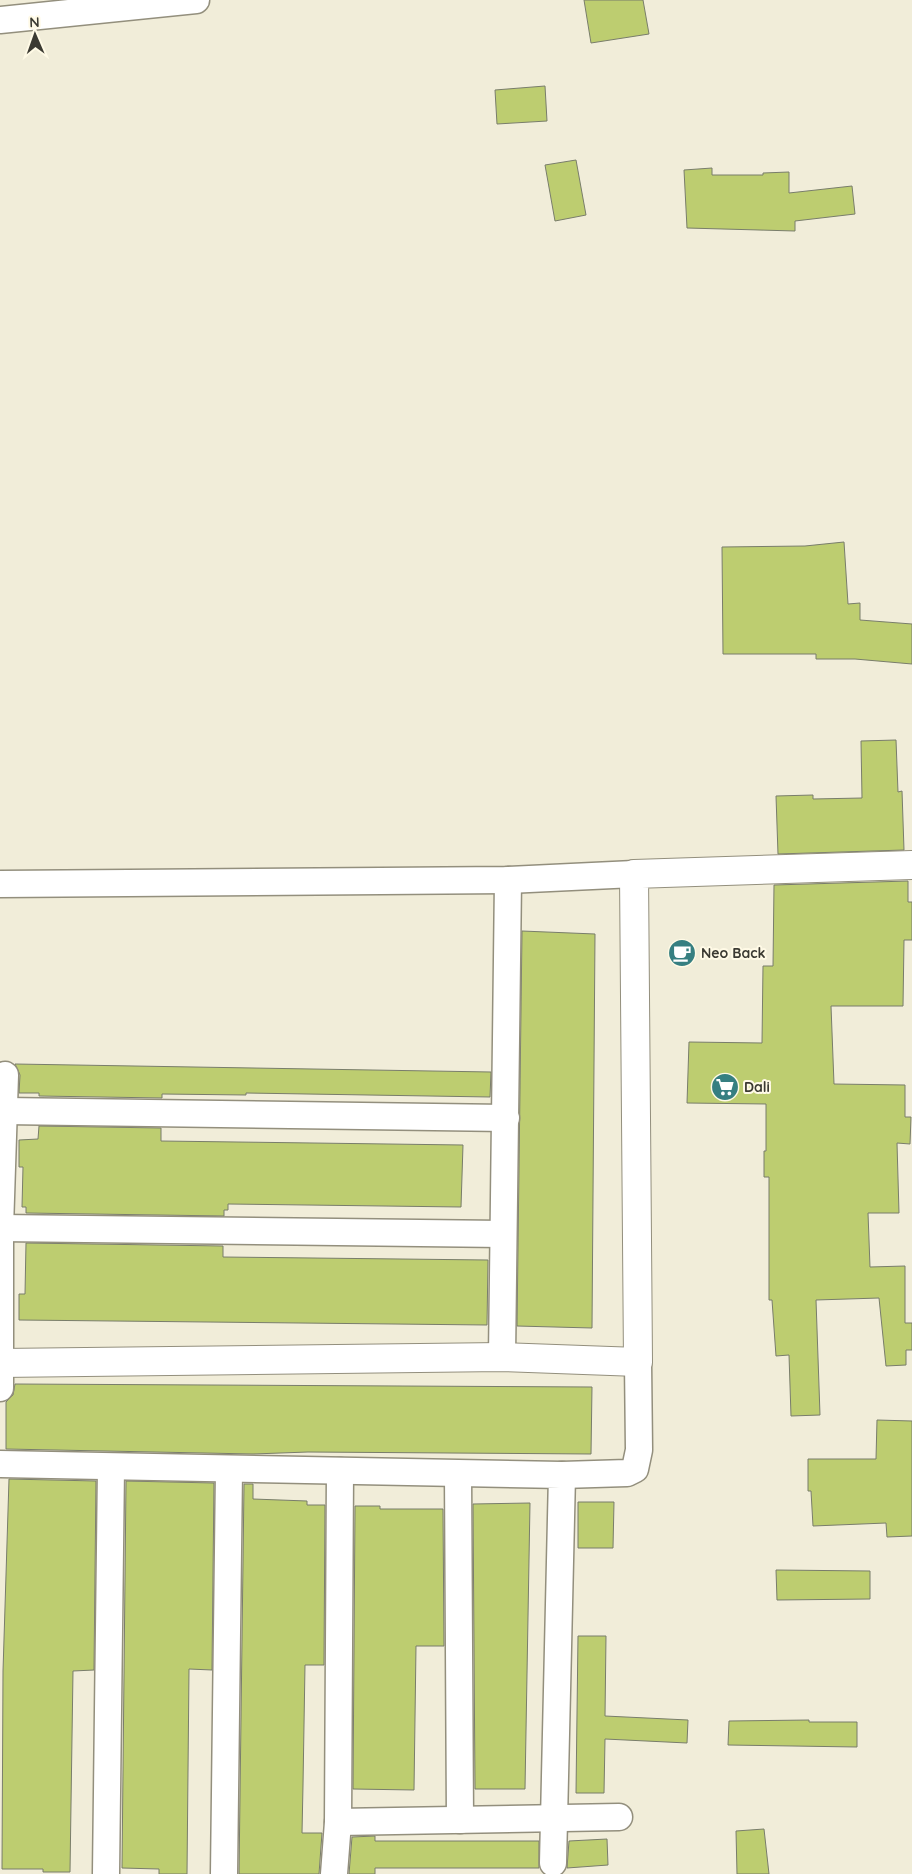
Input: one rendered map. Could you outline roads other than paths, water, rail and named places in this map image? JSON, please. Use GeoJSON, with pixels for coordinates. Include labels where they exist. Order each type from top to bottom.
{"type":"FeatureCollection","features":[{"type":"Feature","properties":{"kind":"street"},"geometry":{"type":"LineString","coordinates":[[0,20],[121,4],[196,0]]}},
{"type":"Feature","properties":{"kind":"street"},"geometry":{"type":"LineString","coordinates":[[0,884],[508,880],[912,865]]}},
{"type":"Feature","properties":{"kind":"street"},"geometry":{"type":"LineString","coordinates":[[0,1464],[229,1470],[562,1475],[627,1473],[635,1469],[639,1450],[634,874]]}},
{"type":"Feature","properties":{"kind":"street"},"geometry":{"type":"LineString","coordinates":[[502,1357],[508,880]]}},
{"type":"Feature","properties":{"kind":"street"},"geometry":{"type":"LineString","coordinates":[[5,1075],[0,1228],[1,1371],[502,1357],[638,1362]]}},
{"type":"Feature","properties":{"kind":"street"},"geometry":{"type":"LineString","coordinates":[[5,1111],[506,1118]]}},
{"type":"Feature","properties":{"kind":"street"},"geometry":{"type":"LineString","coordinates":[[0,1228],[503,1234]]}},
{"type":"Feature","properties":{"kind":"street"},"geometry":{"type":"LineString","coordinates":[[106,1874],[111,1467]]}},
{"type":"Feature","properties":{"kind":"street"},"geometry":{"type":"LineString","coordinates":[[224,1874],[229,1470]]}},
{"type":"Feature","properties":{"kind":"street"},"geometry":{"type":"LineString","coordinates":[[334,1874],[338,1822],[340,1472]]}},
{"type":"Feature","properties":{"kind":"street"},"geometry":{"type":"LineString","coordinates":[[458,1474],[460,1820]]}},
{"type":"Feature","properties":{"kind":"street"},"geometry":{"type":"LineString","coordinates":[[553,1863],[552,1818],[562,1475]]}},
{"type":"Feature","properties":{"kind":"street"},"geometry":{"type":"LineString","coordinates":[[338,1822],[619,1817]]}},
{"type":"Feature","properties":{"kind":"place","name":"Neo Back"},"geometry":{"type":"Point","coordinates":[682,953]}},
{"type":"Feature","properties":{"kind":"place","name":"Dali"},"geometry":{"type":"Point","coordinates":[725,1087]}}]}
